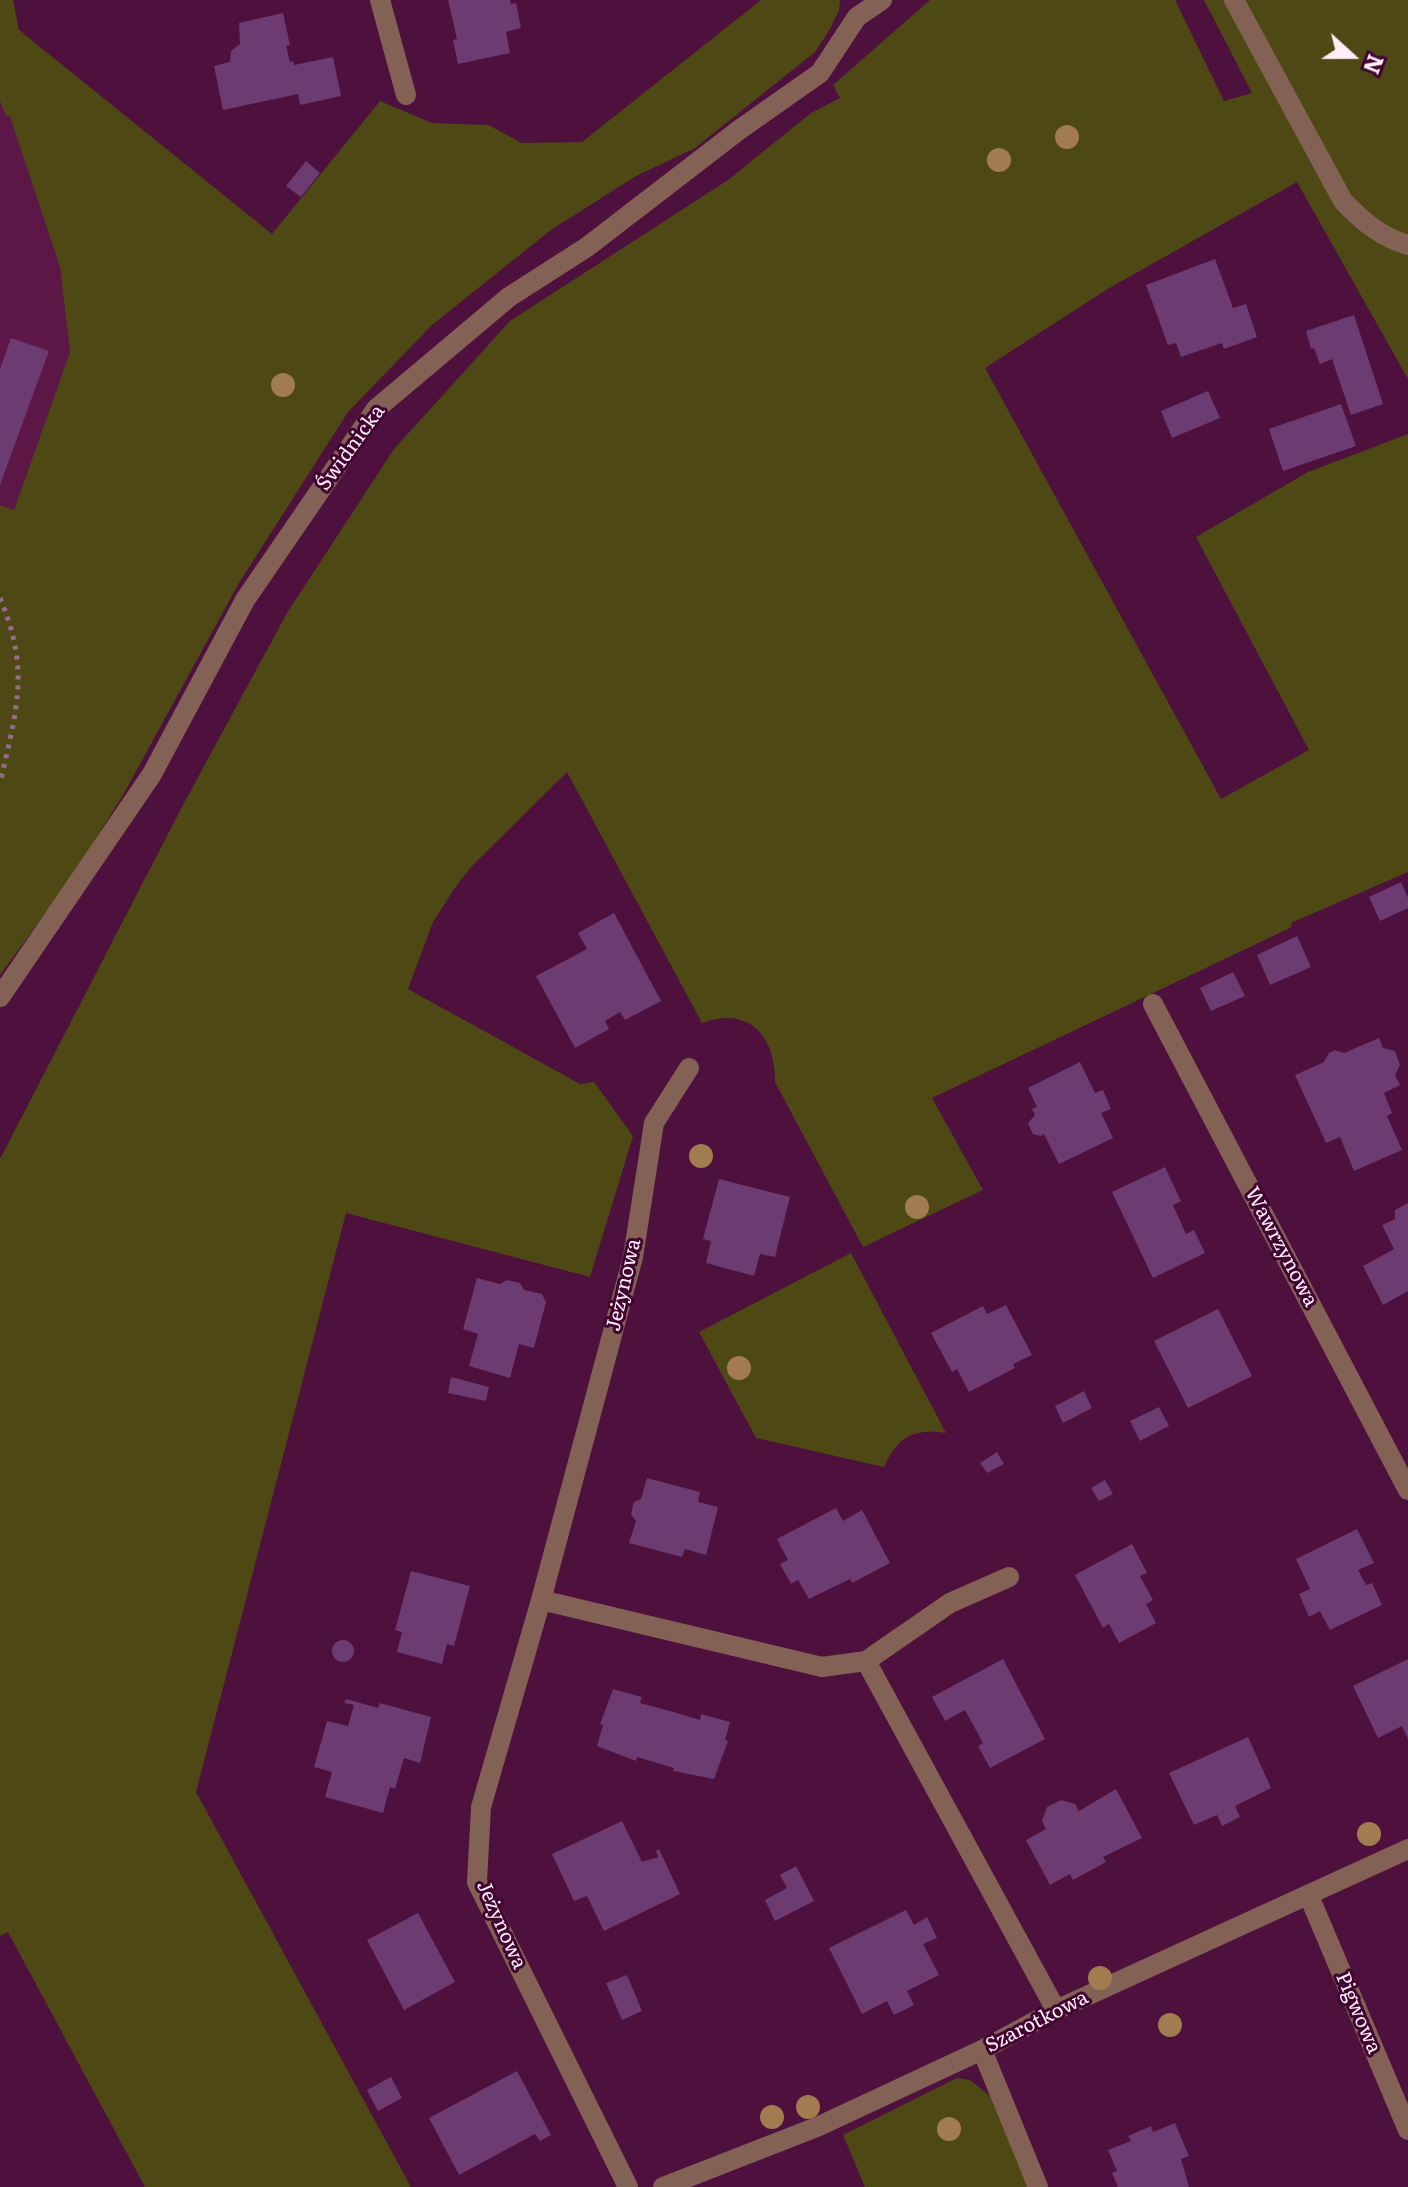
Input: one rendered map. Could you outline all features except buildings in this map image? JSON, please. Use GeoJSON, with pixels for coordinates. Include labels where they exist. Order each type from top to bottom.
{"type":"FeatureCollection","features":[{"type":"Feature","properties":{"kind":"street"},"geometry":{"type":"LineString","coordinates":[[380,0],[406,95]]}},
{"type":"Feature","properties":{"kind":"street","name":"Świdnicka"},"geometry":{"type":"LineString","coordinates":[[0,997],[152,774],[245,600],[376,409],[509,297],[587,247],[739,130],[820,73],[855,8],[882,0]]}},
{"type":"Feature","properties":{"kind":"street"},"geometry":{"type":"LineString","coordinates":[[1234,0],[1343,201],[1361,220],[1387,239],[1408,245]]}},
{"type":"Feature","properties":{"kind":"street","name":"Wawrzynowa"},"geometry":{"type":"LineString","coordinates":[[1153,1004],[1408,1490]]}},
{"type":"Feature","properties":{"kind":"street","name":"Jeżynowa"},"geometry":{"type":"LineString","coordinates":[[628,2187],[477,1882],[481,1807],[541,1600],[633,1257],[654,1123],[689,1068]]}},
{"type":"Feature","properties":{"kind":"street"},"geometry":{"type":"LineString","coordinates":[[541,1600],[822,1667],[866,1661],[950,1603],[1009,1577]]}},
{"type":"Feature","properties":{"kind":"street"},"geometry":{"type":"LineString","coordinates":[[866,1661],[1056,2010]]}},
{"type":"Feature","properties":{"kind":"street","name":"Szarotkowa"},"geometry":{"type":"LineString","coordinates":[[663,2187],[817,2127],[982,2050],[1056,2010],[1408,1849]]}},
{"type":"Feature","properties":{"kind":"street","name":"Pigwowa"},"geometry":{"type":"LineString","coordinates":[[1309,1896],[1408,2130]]}},
{"type":"Feature","properties":{"kind":"street"},"geometry":{"type":"LineString","coordinates":[[982,2050],[1038,2187]]}},
{"type":"Feature","properties":{"kind":"path"},"geometry":{"type":"LineString","coordinates":[[0,598],[18,649],[19,676],[14,719],[0,784]]}},
{"type":"Feature","properties":{"kind":"shaded area"},"geometry":{"type":"Polygon","coordinates":[[[0,0],[13,0],[18,30],[24,32],[10,115],[60,267],[70,352],[14,510],[0,505],[0,0]]]}},
{"type":"Feature","properties":{"kind":"shaded area"},"geometry":{"type":"Polygon","coordinates":[[[0,0],[13,0],[19,30],[272,234],[380,101],[432,123],[488,125],[522,143],[582,142],[761,0],[840,0],[830,29],[815,52],[695,148],[636,176],[551,230],[432,325],[348,412],[239,583],[123,795],[72,877],[0,975],[0,505],[14,510],[70,352],[60,267],[10,116],[6,116],[0,101],[0,0]]]}},
{"type":"Feature","properties":{"kind":"shaded area"},"geometry":{"type":"Polygon","coordinates":[[[930,0],[1175,0],[1224,101],[1252,93],[1204,0],[1408,0],[1408,379],[1297,182],[1106,290],[985,368],[1221,799],[1309,750],[1196,537],[1308,472],[1408,434],[1408,872],[1291,923],[1292,927],[932,1098],[983,1190],[863,1247],[775,1082],[771,1051],[765,1039],[746,1022],[733,1018],[702,1023],[567,772],[471,867],[433,922],[408,989],[580,1084],[594,1082],[633,1136],[590,1277],[346,1213],[196,1792],[411,2187],[145,2187],[8,1932],[0,1936],[0,1159],[184,803],[287,613],[394,449],[510,321],[728,180],[811,113],[840,98],[833,85],[930,0]]]}},
{"type":"Feature","properties":{"kind":"shaded area"},"geometry":{"type":"Polygon","coordinates":[[[851,1253],[946,1433],[924,1432],[908,1437],[895,1448],[884,1467],[756,1438],[699,1332],[851,1253]]]}},
{"type":"Feature","properties":{"kind":"shaded area"},"geometry":{"type":"Polygon","coordinates":[[[957,2078],[970,2080],[990,2096],[1028,2187],[865,2187],[843,2135],[957,2078]]]}}]}
